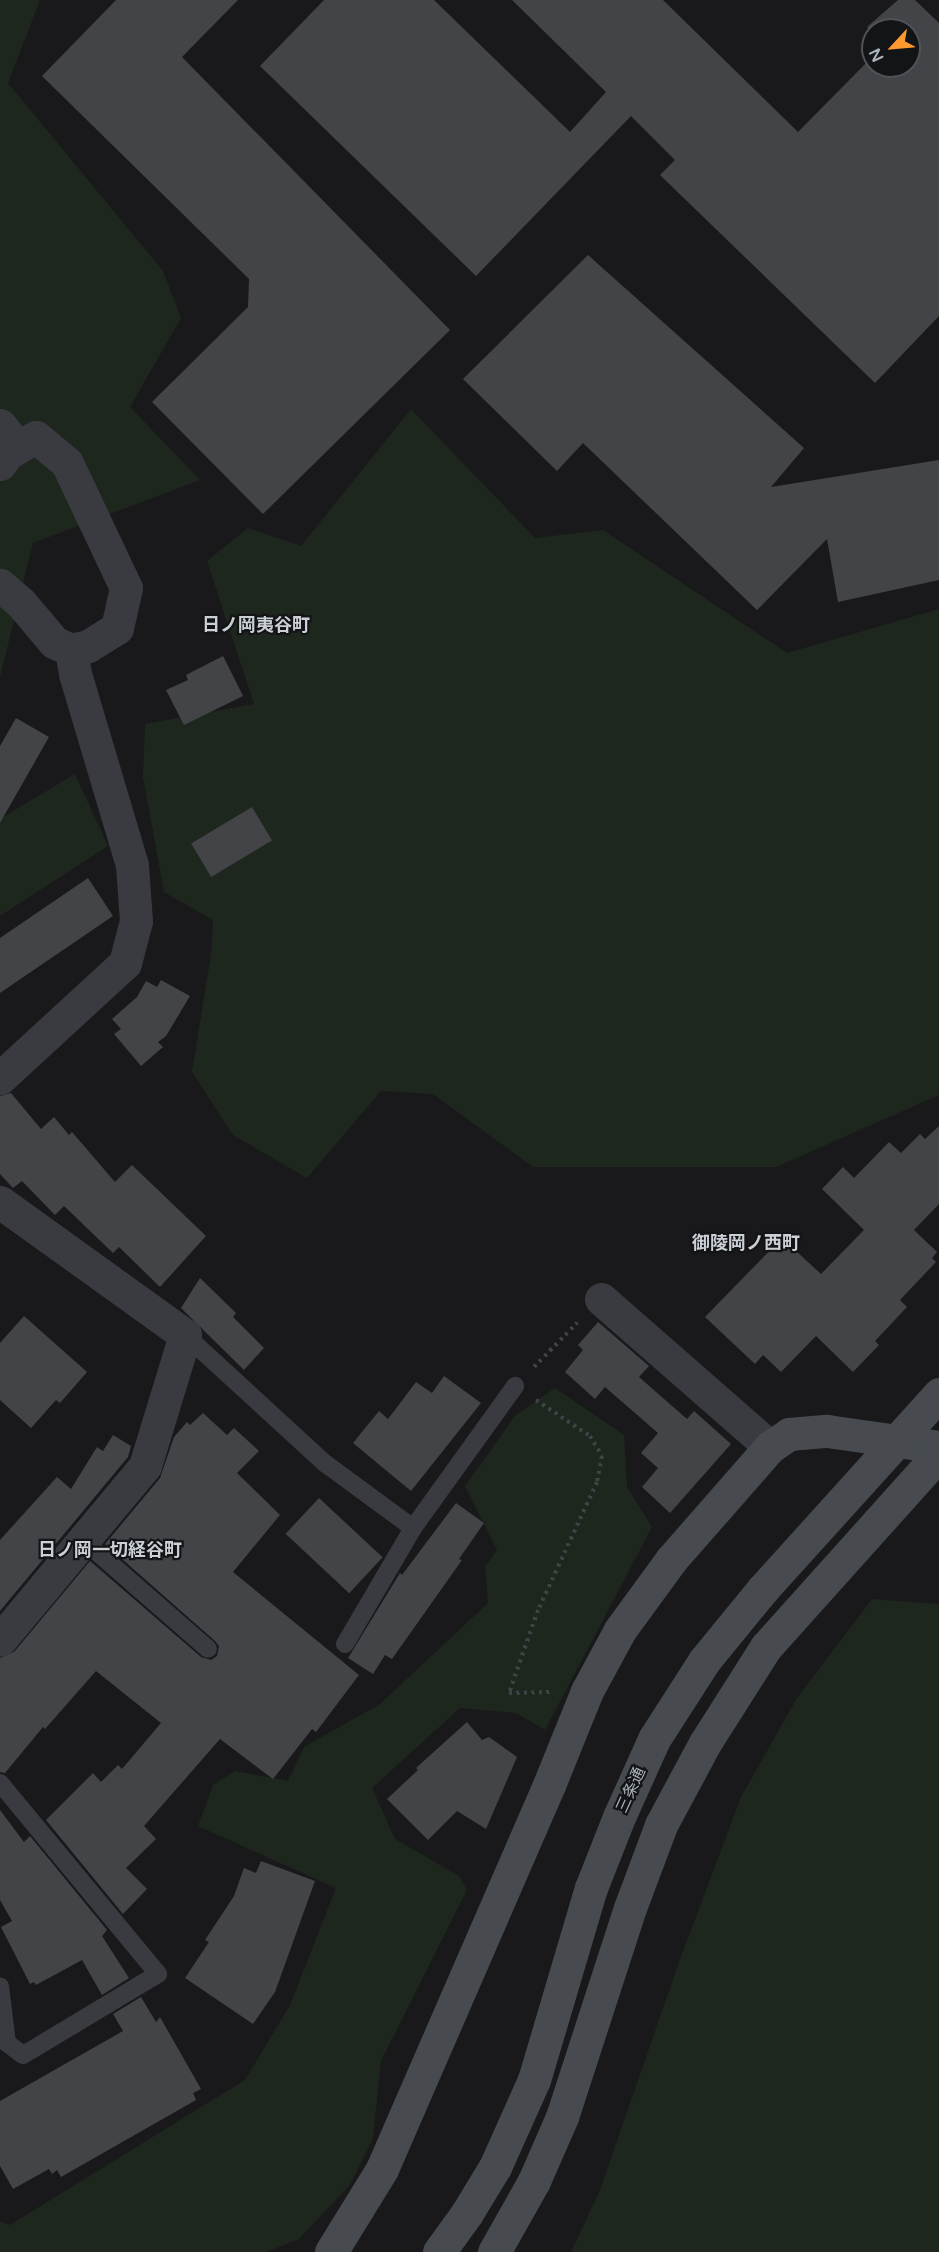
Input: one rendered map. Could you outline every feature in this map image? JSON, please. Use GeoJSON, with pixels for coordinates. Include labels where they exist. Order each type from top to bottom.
{"type":"FeatureCollection","features":[{"type":"Feature","properties":{"kind":"main road","name":"三条通"},"geometry":{"type":"LineString","coordinates":[[439,2252],[467,2213],[495,2167],[534,2080],[591,1888],[619,1817],[654,1739],[704,1661],[748,1607],[939,1394]]}},
{"type":"Feature","properties":{"kind":"main road"},"geometry":{"type":"LineString","coordinates":[[331,2252],[382,2169],[549,1785],[587,1691],[621,1630],[671,1560],[770,1447],[789,1434],[827,1431],[939,1447]]}},
{"type":"Feature","properties":{"kind":"main road"},"geometry":{"type":"LineString","coordinates":[[494,2252],[534,2181],[562,2117],[626,1918],[661,1825],[700,1753],[766,1647],[939,1454]]}},
{"type":"Feature","properties":{"kind":"street"},"geometry":{"type":"LineString","coordinates":[[0,585],[21,603],[54,642],[71,650],[88,646],[117,628],[126,588],[67,463],[36,437],[6,445]]}},
{"type":"Feature","properties":{"kind":"street"},"geometry":{"type":"LineString","coordinates":[[0,1078],[124,963],[136,921],[132,865],[75,674],[71,650]]}},
{"type":"Feature","properties":{"kind":"street"},"geometry":{"type":"LineString","coordinates":[[0,1202],[185,1335],[145,1466],[0,1640]]}},
{"type":"Feature","properties":{"kind":"street"},"geometry":{"type":"LineString","coordinates":[[601,1299],[770,1447]]}},
{"type":"Feature","properties":{"kind":"lane"},"geometry":{"type":"LineString","coordinates":[[185,1335],[326,1464],[413,1528]]}},
{"type":"Feature","properties":{"kind":"lane"},"geometry":{"type":"LineString","coordinates":[[345,1644],[413,1528],[515,1386]]}},
{"type":"Feature","properties":{"kind":"lane"},"geometry":{"type":"LineString","coordinates":[[82,1539],[208,1649]]}},
{"type":"Feature","properties":{"kind":"lane"},"geometry":{"type":"LineString","coordinates":[[0,1783],[158,1974],[23,2055],[7,2043],[0,1986]]}},
{"type":"Feature","properties":{"kind":"path"},"geometry":{"type":"LineString","coordinates":[[508,1693],[538,1610],[597,1482],[602,1456],[590,1436],[515,1386],[601,1299]]}},
{"type":"Feature","properties":{"kind":"shaded area"},"geometry":{"type":"Polygon","coordinates":[[[0,0],[40,0],[8,83],[163,271],[181,318],[130,407],[200,480],[33,543],[0,677],[0,0]]]}},
{"type":"Feature","properties":{"kind":"shaded area"},"geometry":{"type":"Polygon","coordinates":[[[411,409],[535,538],[603,530],[787,653],[939,609],[939,1095],[776,1167],[533,1167],[433,1094],[381,1091],[307,1178],[233,1135],[192,1072],[211,954],[213,920],[164,892],[143,777],[145,724],[254,704],[207,561],[248,528],[301,546],[411,409]]]}},
{"type":"Feature","properties":{"kind":"shaded area"},"geometry":{"type":"Polygon","coordinates":[[[75,774],[108,846],[0,916],[0,819],[75,774]]]}},
{"type":"Feature","properties":{"kind":"shaded area"},"geometry":{"type":"Polygon","coordinates":[[[555,1388],[624,1435],[627,1487],[652,1527],[545,1730],[516,1713],[460,1708],[372,1788],[395,1839],[459,1876],[467,1890],[381,2061],[373,2138],[350,2185],[299,2239],[266,2252],[0,2252],[0,2221],[10,2225],[245,2080],[290,2005],[336,1888],[198,1826],[213,1785],[235,1771],[288,1781],[304,1747],[380,1704],[488,1603],[485,1567],[497,1550],[465,1486],[515,1416],[555,1388]]]}},
{"type":"Feature","properties":{"kind":"shaded area"},"geometry":{"type":"Polygon","coordinates":[[[872,1599],[939,1604],[939,2252],[571,2252],[600,2190],[679,1962],[741,1797],[797,1698],[872,1599]]]}},
{"type":"Feature","properties":{"kind":"building"},"geometry":{"type":"Polygon","coordinates":[[[116,0],[238,0],[182,57],[450,330],[263,514],[152,402],[248,307],[249,279],[42,76],[116,0]]]}},
{"type":"Feature","properties":{"kind":"building"},"geometry":{"type":"Polygon","coordinates":[[[324,0],[434,0],[570,132],[606,92],[512,0],[663,0],[798,132],[861,68],[861,78],[921,78],[921,18],[877,18],[898,0],[915,0],[939,23],[939,316],[875,383],[660,175],[675,160],[631,116],[476,276],[260,66],[324,0]]]}},
{"type":"Feature","properties":{"kind":"building"},"geometry":{"type":"Polygon","coordinates":[[[588,255],[804,448],[771,487],[939,460],[939,580],[838,602],[827,539],[757,610],[583,443],[557,471],[463,379],[588,255]]]}},
{"type":"Feature","properties":{"kind":"building"},"geometry":{"type":"Polygon","coordinates":[[[223,656],[243,696],[184,725],[166,690],[188,680],[186,675],[223,656]]]}},
{"type":"Feature","properties":{"kind":"building"},"geometry":{"type":"Polygon","coordinates":[[[16,718],[49,737],[0,823],[0,746],[16,718]]]}},
{"type":"Feature","properties":{"kind":"building"},"geometry":{"type":"Polygon","coordinates":[[[252,807],[272,840],[211,877],[191,844],[252,807]]]}},
{"type":"Feature","properties":{"kind":"building"},"geometry":{"type":"Polygon","coordinates":[[[88,878],[113,916],[0,993],[0,938],[88,878]]]}},
{"type":"Feature","properties":{"kind":"building"},"geometry":{"type":"Polygon","coordinates":[[[161,980],[190,996],[166,1036],[158,1042],[163,1047],[141,1066],[114,1034],[121,1029],[112,1019],[137,997],[146,981],[157,987],[161,980]]]}},
{"type":"Feature","properties":{"kind":"building"},"geometry":{"type":"Polygon","coordinates":[[[11,1093],[41,1129],[54,1117],[69,1135],[72,1132],[115,1182],[132,1165],[206,1236],[160,1287],[119,1247],[113,1253],[64,1206],[55,1215],[22,1181],[13,1188],[0,1174],[0,1096],[11,1093]]]}},
{"type":"Feature","properties":{"kind":"building"},"geometry":{"type":"Polygon","coordinates":[[[939,1126],[939,1204],[914,1230],[937,1252],[932,1258],[936,1262],[900,1300],[907,1307],[875,1341],[879,1345],[853,1372],[816,1336],[781,1372],[763,1355],[755,1364],[705,1317],[782,1238],[821,1274],[864,1230],[822,1189],[843,1167],[854,1178],[889,1142],[901,1153],[920,1134],[925,1139],[939,1126]]]}},
{"type":"Feature","properties":{"kind":"building"},"geometry":{"type":"Polygon","coordinates":[[[200,1278],[236,1313],[233,1317],[264,1348],[244,1370],[181,1308],[200,1278]]]}},
{"type":"Feature","properties":{"kind":"building"},"geometry":{"type":"Polygon","coordinates":[[[24,1316],[87,1372],[60,1403],[56,1400],[31,1428],[0,1400],[0,1343],[24,1316]]]}},
{"type":"Feature","properties":{"kind":"building"},"geometry":{"type":"Polygon","coordinates":[[[598,1322],[649,1366],[639,1377],[687,1419],[694,1411],[731,1444],[670,1513],[642,1487],[658,1468],[641,1453],[658,1433],[605,1387],[595,1399],[565,1372],[583,1350],[578,1345],[598,1322]]]}},
{"type":"Feature","properties":{"kind":"building"},"geometry":{"type":"Polygon","coordinates":[[[444,1376],[481,1403],[411,1491],[353,1443],[379,1411],[388,1419],[416,1382],[432,1393],[444,1376]]]}},
{"type":"Feature","properties":{"kind":"building"},"geometry":{"type":"Polygon","coordinates":[[[203,1413],[227,1435],[234,1428],[259,1451],[237,1473],[280,1515],[233,1572],[359,1675],[316,1732],[312,1729],[273,1779],[220,1739],[144,1826],[156,1839],[126,1868],[147,1889],[123,1914],[46,1820],[93,1773],[101,1782],[118,1765],[122,1769],[161,1723],[96,1671],[45,1729],[43,1727],[5,1773],[0,1772],[0,1658],[14,1652],[90,1561],[201,1657],[211,1660],[217,1656],[219,1646],[215,1641],[105,1544],[160,1478],[174,1437],[187,1422],[190,1425],[203,1413]]]}},
{"type":"Feature","properties":{"kind":"building"},"geometry":{"type":"Polygon","coordinates":[[[113,1435],[131,1446],[128,1457],[0,1611],[0,1540],[57,1477],[71,1489],[97,1447],[103,1451],[113,1435]]]}},
{"type":"Feature","properties":{"kind":"building"},"geometry":{"type":"Polygon","coordinates":[[[319,1498],[383,1557],[349,1593],[286,1534],[319,1498]]]}},
{"type":"Feature","properties":{"kind":"building"},"geometry":{"type":"Polygon","coordinates":[[[456,1503],[484,1523],[459,1559],[462,1560],[392,1659],[385,1655],[373,1674],[348,1658],[400,1573],[402,1575],[456,1503]]]}},
{"type":"Feature","properties":{"kind":"building"},"geometry":{"type":"Polygon","coordinates":[[[467,1722],[482,1740],[489,1737],[517,1757],[486,1829],[457,1811],[428,1840],[387,1799],[418,1770],[416,1768],[467,1722]]]}},
{"type":"Feature","properties":{"kind":"building"},"geometry":{"type":"Polygon","coordinates":[[[0,1810],[24,1842],[30,1836],[107,1930],[102,1936],[129,1978],[102,1995],[82,1960],[36,1985],[34,1982],[30,1984],[1,1927],[12,1921],[0,1900],[0,1810]]]}},
{"type":"Feature","properties":{"kind":"building"},"geometry":{"type":"Polygon","coordinates":[[[261,1861],[315,1881],[275,1992],[253,2024],[185,1978],[209,1942],[205,1940],[234,1896],[244,1868],[256,1873],[261,1861]]]}},
{"type":"Feature","properties":{"kind":"building"},"geometry":{"type":"Polygon","coordinates":[[[141,1997],[156,2022],[160,2017],[201,2089],[193,2093],[196,2100],[61,2177],[57,2170],[52,2174],[49,2169],[13,2189],[0,2166],[0,2101],[123,2031],[113,2014],[141,1997]]]}},
{"type":"Feature","properties":{"kind":"district","name":"日ノ岡夷谷町"},"geometry":{"type":"Point","coordinates":[256,625]}},
{"type":"Feature","properties":{"kind":"district","name":"御陵岡ノ西町"},"geometry":{"type":"Point","coordinates":[746,1243]}},
{"type":"Feature","properties":{"kind":"district","name":"日ノ岡一切経谷町"},"geometry":{"type":"Point","coordinates":[110,1550]}}]}
